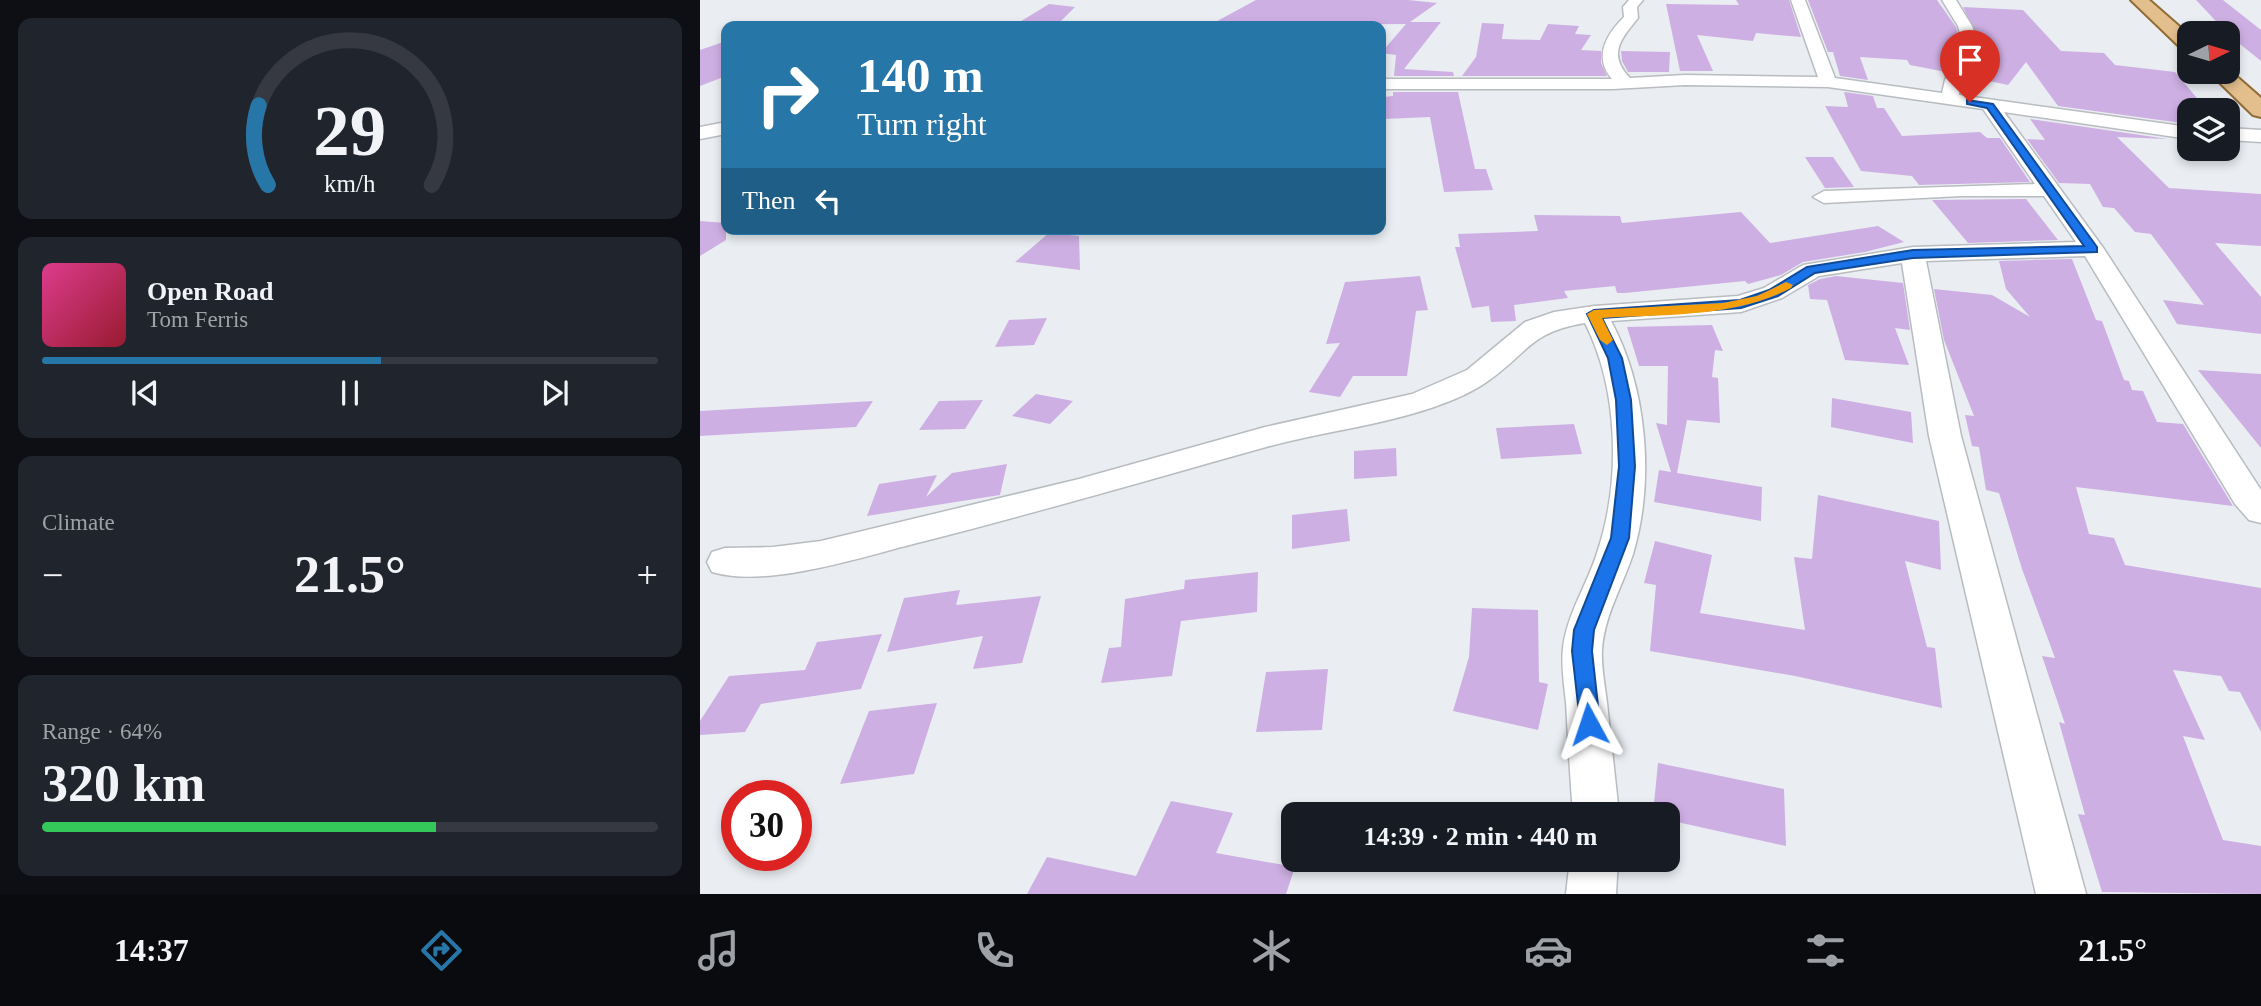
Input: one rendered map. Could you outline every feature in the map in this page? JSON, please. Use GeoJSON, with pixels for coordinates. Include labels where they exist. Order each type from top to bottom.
{"type":"FeatureCollection","features":[{"type":"Feature","properties":{"kind":"main road"},"geometry":{"type":"LineString","coordinates":[[2139,0],[2177,34]]}},
{"type":"Feature","properties":{"kind":"main road"},"geometry":{"type":"LineString","coordinates":[[2232,84],[2261,110]]}},
{"type":"Feature","properties":{"kind":"street"},"geometry":{"type":"LineString","coordinates":[[1625,83],[1611,69],[1609,55],[1621,26],[1631,18],[1630,7],[1636,0]]}},
{"type":"Feature","properties":{"kind":"street"},"geometry":{"type":"LineString","coordinates":[[1798,0],[1828,82]]}},
{"type":"Feature","properties":{"kind":"street"},"geometry":{"type":"LineString","coordinates":[[1949,0],[1965,26],[1971,45],[1953,80],[1950,99]]}},
{"type":"Feature","properties":{"kind":"street"},"geometry":{"type":"LineString","coordinates":[[1386,84],[1625,83],[1685,79],[1828,82],[2177,131]]}},
{"type":"Feature","properties":{"kind":"street"},"geometry":{"type":"LineString","coordinates":[[1990,106],[2092,250],[2256,501]]}},
{"type":"Feature","properties":{"kind":"street"},"geometry":{"type":"LineString","coordinates":[[700,132],[721,129]]}},
{"type":"Feature","properties":{"kind":"street"},"geometry":{"type":"LineString","coordinates":[[2240,135],[2261,136]]}},
{"type":"Feature","properties":{"kind":"street"},"geometry":{"type":"LineString","coordinates":[[1824,197],[1961,190],[2051,190]]}},
{"type":"Feature","properties":{"kind":"street"},"geometry":{"type":"LineString","coordinates":[[725,562],[774,561],[821,554],[1079,490],[1265,437],[1398,408],[1421,401],[1477,376],[1534,328],[1554,320],[1594,314],[1741,304],[1773,293],[1812,270],[1913,254],[1969,250],[2092,250]]}},
{"type":"Feature","properties":{"kind":"street"},"geometry":{"type":"LineString","coordinates":[[1913,254],[1945,436],[2061,894]]}},
{"type":"Feature","properties":{"kind":"street"},"geometry":{"type":"LineString","coordinates":[[1594,314],[1615,358],[1623,400],[1627,466],[1620,538],[1584,630],[1582,651],[1596,802]]}},
{"type":"Feature","properties":{"kind":"street"},"geometry":{"type":"LineString","coordinates":[[1591,894],[1593,872]]}},
{"type":"Feature","properties":{"kind":"building"},"geometry":{"type":"Polygon","coordinates":[[[1256,0],[1408,0],[1437,3],[1410,22],[1441,22],[1404,69],[1453,72],[1454,76],[1394,76],[1396,55],[1386,54],[1386,47],[1406,24],[1386,24],[1386,21],[1217,21],[1256,0]]]}},
{"type":"Feature","properties":{"kind":"building"},"geometry":{"type":"Polygon","coordinates":[[[1736,0],[1789,0],[1801,37],[1756,33],[1753,41],[1697,35],[1713,71],[1680,71],[1666,4],[1739,5],[1736,0]]]}},
{"type":"Feature","properties":{"kind":"building"},"geometry":{"type":"Polygon","coordinates":[[[1808,0],[1937,0],[1956,27],[1960,45],[1946,72],[1910,65],[1907,60],[1860,57],[1868,80],[1840,76],[1833,52],[1828,52],[1808,0]]]}},
{"type":"Feature","properties":{"kind":"building"},"geometry":{"type":"Polygon","coordinates":[[[2196,0],[2223,0],[2261,30],[2261,61],[2240,44],[2240,21],[2216,21],[2196,0]]]}},
{"type":"Feature","properties":{"kind":"building"},"geometry":{"type":"Polygon","coordinates":[[[1049,4],[1075,7],[1061,21],[1021,21],[1049,4]]]}},
{"type":"Feature","properties":{"kind":"building"},"geometry":{"type":"Polygon","coordinates":[[[1963,7],[2023,10],[2061,51],[2104,53],[2115,65],[2175,72],[2177,84],[2185,84],[2197,98],[2177,98],[2177,122],[2058,106],[2026,62],[2008,85],[1966,76],[1981,44],[1963,7]]]}},
{"type":"Feature","properties":{"kind":"building"},"geometry":{"type":"Polygon","coordinates":[[[1482,23],[1504,24],[1502,39],[1540,40],[1548,24],[1579,26],[1575,34],[1591,35],[1581,50],[1601,51],[1601,63],[1607,76],[1462,76],[1476,57],[1482,23]]]}},
{"type":"Feature","properties":{"kind":"building"},"geometry":{"type":"Polygon","coordinates":[[[721,43],[721,78],[700,86],[700,50],[721,43]]]}},
{"type":"Feature","properties":{"kind":"building"},"geometry":{"type":"Polygon","coordinates":[[[1621,51],[1670,52],[1669,72],[1628,72],[1622,61],[1621,51]]]}},
{"type":"Feature","properties":{"kind":"building"},"geometry":{"type":"Polygon","coordinates":[[[1393,92],[1458,92],[1475,169],[1486,169],[1493,190],[1444,192],[1430,117],[1386,119],[1386,97],[1393,96],[1393,92]]]}},
{"type":"Feature","properties":{"kind":"building"},"geometry":{"type":"Polygon","coordinates":[[[1844,92],[1873,96],[1877,108],[1884,108],[1902,136],[1980,132],[1987,138],[2000,138],[2030,182],[1919,185],[1912,176],[1861,171],[1825,106],[1848,107],[1844,92]]]}},
{"type":"Feature","properties":{"kind":"building"},"geometry":{"type":"Polygon","coordinates":[[[2030,119],[2168,139],[2117,137],[2169,188],[2261,194],[2261,246],[2215,243],[2261,297],[2261,334],[2177,324],[2163,300],[2204,305],[2151,234],[2135,232],[2114,208],[2103,207],[2090,184],[2059,183],[2027,139],[2045,140],[2030,119]]]}},
{"type":"Feature","properties":{"kind":"building"},"geometry":{"type":"Polygon","coordinates":[[[1805,157],[1833,157],[1854,187],[1825,188],[1805,157]]]}},
{"type":"Feature","properties":{"kind":"building"},"geometry":{"type":"Polygon","coordinates":[[[2026,199],[2058,240],[1968,243],[1932,200],[2026,199]]]}},
{"type":"Feature","properties":{"kind":"building"},"geometry":{"type":"Polygon","coordinates":[[[1741,212],[1770,243],[1878,226],[1904,242],[1865,252],[1803,262],[1781,275],[1748,284],[1745,281],[1625,293],[1617,293],[1615,286],[1564,291],[1568,298],[1514,305],[1516,321],[1491,322],[1489,306],[1472,308],[1455,247],[1460,247],[1458,234],[1538,231],[1534,215],[1620,216],[1622,223],[1741,212]]]}},
{"type":"Feature","properties":{"kind":"building"},"geometry":{"type":"Polygon","coordinates":[[[700,221],[721,223],[721,235],[726,235],[726,240],[700,256],[700,221]]]}},
{"type":"Feature","properties":{"kind":"building"},"geometry":{"type":"Polygon","coordinates":[[[1047,235],[1079,236],[1080,270],[1015,262],[1047,235]]]}},
{"type":"Feature","properties":{"kind":"building"},"geometry":{"type":"Polygon","coordinates":[[[2072,259],[2096,320],[2102,321],[2124,380],[2129,381],[2132,390],[2143,391],[2157,422],[2183,424],[2233,506],[2076,487],[2089,534],[2114,538],[2125,565],[2261,588],[2261,732],[2240,692],[2229,691],[2221,676],[2173,670],[2205,740],[2183,736],[2223,840],[2261,846],[2261,894],[2102,892],[2078,814],[2085,815],[2059,722],[2065,724],[2042,656],[2055,658],[2022,569],[1999,493],[1986,490],[1979,447],[1972,446],[1965,415],[1974,416],[1944,340],[1934,289],[1992,295],[2030,317],[2006,289],[1999,261],[2072,259]]]}},
{"type":"Feature","properties":{"kind":"building"},"geometry":{"type":"Polygon","coordinates":[[[1420,276],[1428,310],[1416,311],[1407,376],[1353,376],[1340,397],[1309,392],[1340,343],[1326,344],[1345,282],[1420,276]]]}},
{"type":"Feature","properties":{"kind":"building"},"geometry":{"type":"Polygon","coordinates":[[[1836,276],[1903,283],[1910,330],[1895,328],[1909,365],[1845,360],[1827,300],[1810,299],[1808,285],[1836,276]]]}},
{"type":"Feature","properties":{"kind":"building"},"geometry":{"type":"Polygon","coordinates":[[[1047,318],[1034,345],[995,347],[1009,320],[1047,318]]]}},
{"type":"Feature","properties":{"kind":"building"},"geometry":{"type":"Polygon","coordinates":[[[1712,325],[1723,351],[1715,350],[1712,377],[1718,378],[1720,423],[1687,420],[1677,473],[1762,487],[1761,521],[1654,502],[1659,470],[1671,472],[1656,423],[1667,425],[1668,366],[1639,366],[1627,327],[1712,325]]]}},
{"type":"Feature","properties":{"kind":"building"},"geometry":{"type":"Polygon","coordinates":[[[2198,370],[2261,374],[2261,448],[2198,370]]]}},
{"type":"Feature","properties":{"kind":"building"},"geometry":{"type":"Polygon","coordinates":[[[1036,394],[1073,401],[1050,424],[1012,416],[1036,394]]]}},
{"type":"Feature","properties":{"kind":"building"},"geometry":{"type":"Polygon","coordinates":[[[1832,398],[1911,412],[1913,443],[1831,427],[1832,398]]]}},
{"type":"Feature","properties":{"kind":"building"},"geometry":{"type":"Polygon","coordinates":[[[983,400],[965,429],[919,430],[939,401],[983,400]]]}},
{"type":"Feature","properties":{"kind":"building"},"geometry":{"type":"Polygon","coordinates":[[[873,401],[856,427],[700,436],[700,411],[873,401]]]}},
{"type":"Feature","properties":{"kind":"building"},"geometry":{"type":"Polygon","coordinates":[[[1574,424],[1582,454],[1501,459],[1496,428],[1574,424]]]}},
{"type":"Feature","properties":{"kind":"building"},"geometry":{"type":"Polygon","coordinates":[[[1396,448],[1397,476],[1354,479],[1354,451],[1396,448]]]}},
{"type":"Feature","properties":{"kind":"building"},"geometry":{"type":"Polygon","coordinates":[[[1007,464],[1000,495],[867,516],[879,484],[937,475],[926,497],[952,473],[1007,464]]]}},
{"type":"Feature","properties":{"kind":"building"},"geometry":{"type":"Polygon","coordinates":[[[1818,495],[1939,521],[1941,570],[1905,561],[1927,647],[1935,648],[1942,708],[1795,676],[1650,651],[1656,585],[1644,583],[1655,541],[1712,555],[1700,613],[1805,630],[1794,557],[1812,559],[1818,495]]]}},
{"type":"Feature","properties":{"kind":"building"},"geometry":{"type":"Polygon","coordinates":[[[1347,509],[1350,541],[1292,549],[1292,515],[1347,509]]]}},
{"type":"Feature","properties":{"kind":"building"},"geometry":{"type":"Polygon","coordinates":[[[1258,572],[1257,612],[1181,621],[1172,676],[1101,683],[1109,648],[1121,647],[1125,599],[1184,589],[1185,580],[1258,572]]]}},
{"type":"Feature","properties":{"kind":"building"},"geometry":{"type":"Polygon","coordinates":[[[960,590],[956,605],[1041,596],[1022,663],[973,669],[983,636],[887,652],[904,598],[960,590]]]}},
{"type":"Feature","properties":{"kind":"building"},"geometry":{"type":"Polygon","coordinates":[[[1472,608],[1538,610],[1539,682],[1548,684],[1538,730],[1453,711],[1469,657],[1472,608]]]}},
{"type":"Feature","properties":{"kind":"building"},"geometry":{"type":"Polygon","coordinates":[[[882,634],[861,689],[761,704],[745,732],[700,735],[700,721],[729,676],[805,670],[817,642],[882,634]]]}},
{"type":"Feature","properties":{"kind":"building"},"geometry":{"type":"Polygon","coordinates":[[[1328,669],[1322,730],[1256,732],[1266,672],[1328,669]]]}},
{"type":"Feature","properties":{"kind":"building"},"geometry":{"type":"Polygon","coordinates":[[[937,703],[914,774],[840,784],[869,711],[937,703]]]}},
{"type":"Feature","properties":{"kind":"building"},"geometry":{"type":"Polygon","coordinates":[[[1658,763],[1784,789],[1786,846],[1680,823],[1680,802],[1654,802],[1658,763]]]}},
{"type":"Feature","properties":{"kind":"building"},"geometry":{"type":"Polygon","coordinates":[[[1171,801],[1233,813],[1216,853],[1281,865],[1281,872],[1293,872],[1286,894],[1027,894],[1047,857],[1136,876],[1171,801]]]}},
{"type":"Feature","properties":{"kind":"slow traffic"},"geometry":{"type":"LineString","coordinates":[[1607,340],[1594,314],[1723,307],[1761,299],[1786,285]]}},
{"type":"Feature","properties":{"kind":"route"},"geometry":{"type":"LineString","coordinates":[[1589,724],[1582,651],[1584,630],[1620,538],[1627,466],[1623,400],[1615,358],[1594,314],[1741,304],[1761,299],[1812,270],[1913,254],[1969,250],[2092,250],[1990,106],[1970,102]]}}]}
